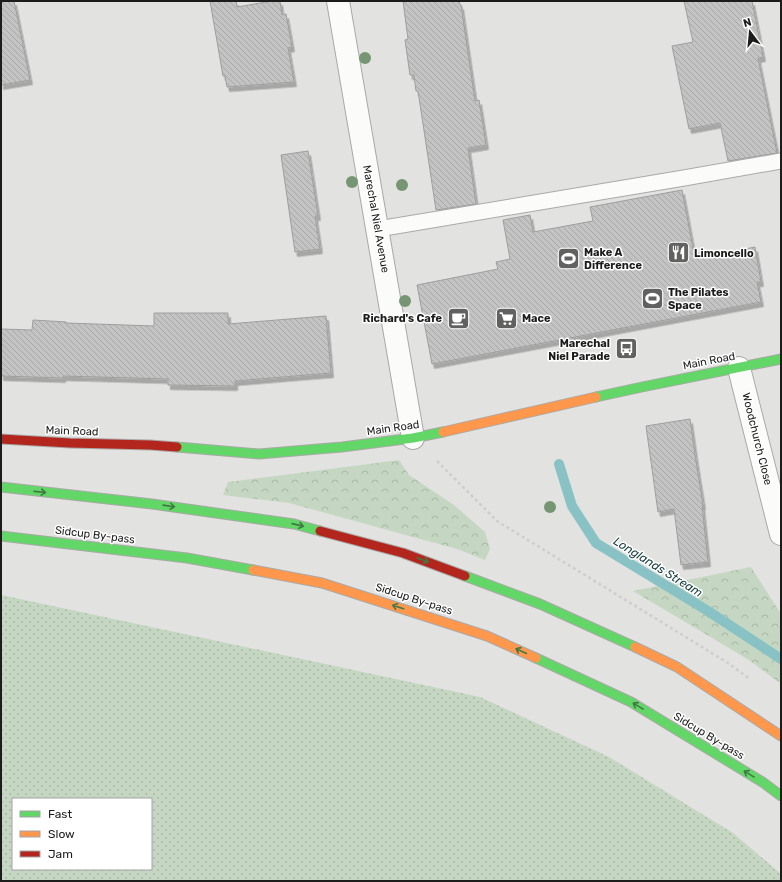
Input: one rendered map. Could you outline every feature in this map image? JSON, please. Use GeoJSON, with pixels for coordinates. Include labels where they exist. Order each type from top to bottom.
{"type":"FeatureCollection","features":[{"type":"Feature","properties":{"kind":"main road","name":"Main Road"},"geometry":{"type":"LineString","coordinates":[[1,439],[70,443],[150,445],[259,454],[342,447],[413,438],[484,424],[642,387],[781,359]]}},
{"type":"Feature","properties":{"kind":"main road"},"geometry":{"type":"LineString","coordinates":[[1,487],[152,504],[294,524],[403,553],[540,604],[677,667],[781,736]]}},
{"type":"Feature","properties":{"kind":"main road","name":"Sidcup By-pass"},"geometry":{"type":"LineString","coordinates":[[1,536],[187,558],[322,583],[487,636],[630,702],[764,783],[781,796]]}},
{"type":"Feature","properties":{"kind":"street","name":"Marechal Niel Avenue"},"geometry":{"type":"LineString","coordinates":[[338,1],[413,438]]}},
{"type":"Feature","properties":{"kind":"street","name":"Woodchurch Close"},"geometry":{"type":"LineString","coordinates":[[740,368],[781,534]]}},
{"type":"Feature","properties":{"kind":"lane"},"geometry":{"type":"LineString","coordinates":[[378,229],[781,161]]}},
{"type":"Feature","properties":{"kind":"path"},"geometry":{"type":"LineString","coordinates":[[413,438],[497,521],[728,663],[752,680]]}},
{"type":"Feature","properties":{"kind":"green space"},"geometry":{"type":"Polygon","coordinates":[[[399,460],[409,475],[454,505],[485,532],[490,549],[485,560],[457,549],[289,503],[223,495],[228,482],[399,460]]]}},
{"type":"Feature","properties":{"kind":"green space"},"geometry":{"type":"Polygon","coordinates":[[[751,567],[781,614],[781,684],[749,660],[633,591],[751,567]]]}},
{"type":"Feature","properties":{"kind":"green space"},"geometry":{"type":"Polygon","coordinates":[[[1,595],[480,697],[609,757],[733,833],[781,874],[781,881],[1,881],[1,595]]]}},
{"type":"Feature","properties":{"kind":"building"},"geometry":{"type":"Polygon","coordinates":[[[1,1],[14,1],[30,80],[1,85],[1,1]]]}},
{"type":"Feature","properties":{"kind":"building"},"geometry":{"type":"Polygon","coordinates":[[[210,1],[236,1],[237,7],[280,1],[282,15],[286,14],[292,47],[288,48],[294,82],[227,87],[225,76],[223,76],[210,1]]]}},
{"type":"Feature","properties":{"kind":"building"},"geometry":{"type":"Polygon","coordinates":[[[403,1],[459,1],[461,5],[475,101],[479,100],[486,145],[468,148],[476,204],[436,210],[418,91],[416,91],[414,75],[410,75],[405,40],[408,39],[403,1]]]}},
{"type":"Feature","properties":{"kind":"building"},"geometry":{"type":"Polygon","coordinates":[[[684,1],[752,1],[763,57],[758,58],[777,153],[728,161],[720,123],[689,129],[672,46],[693,42],[684,1]]]}},
{"type":"Feature","properties":{"kind":"building"},"geometry":{"type":"Polygon","coordinates":[[[308,151],[318,216],[315,216],[320,249],[295,252],[281,155],[308,151]]]}},
{"type":"Feature","properties":{"kind":"building"},"geometry":{"type":"Polygon","coordinates":[[[682,190],[694,254],[704,252],[705,257],[755,247],[761,282],[757,282],[761,302],[432,364],[417,285],[498,269],[496,262],[510,259],[503,220],[530,215],[533,232],[593,221],[590,207],[682,190]]]}},
{"type":"Feature","properties":{"kind":"building"},"geometry":{"type":"Polygon","coordinates":[[[154,313],[228,313],[228,324],[326,316],[331,373],[235,381],[235,386],[168,385],[168,379],[1,376],[1,329],[32,330],[33,320],[66,323],[154,326],[154,313]]]}},
{"type":"Feature","properties":{"kind":"building"},"geometry":{"type":"Polygon","coordinates":[[[690,419],[703,505],[708,562],[681,565],[674,509],[658,512],[646,426],[690,419]]]}},
{"type":"Feature","properties":{"kind":"waterway","name":"Longlands Stream"},"geometry":{"type":"LineString","coordinates":[[559,464],[572,506],[596,543],[708,611],[781,659]]}},
{"type":"Feature","properties":{"kind":"traffic: fast"},"geometry":{"type":"LineString","coordinates":[[596,397],[781,359]]}},
{"type":"Feature","properties":{"kind":"traffic: fast"},"geometry":{"type":"LineString","coordinates":[[177,447],[259,454],[342,447],[413,438],[443,432]]}},
{"type":"Feature","properties":{"kind":"traffic: fast"},"geometry":{"type":"LineString","coordinates":[[1,487],[152,504],[294,524],[320,531]]}},
{"type":"Feature","properties":{"kind":"traffic: fast"},"geometry":{"type":"LineString","coordinates":[[1,536],[187,558],[253,570]]}},
{"type":"Feature","properties":{"kind":"traffic: fast"},"geometry":{"type":"LineString","coordinates":[[465,576],[540,604],[635,647]]}},
{"type":"Feature","properties":{"kind":"traffic: fast"},"geometry":{"type":"LineString","coordinates":[[536,658],[631,702],[764,783],[781,796]]}},
{"type":"Feature","properties":{"kind":"traffic: slow"},"geometry":{"type":"LineString","coordinates":[[443,432],[596,397]]}},
{"type":"Feature","properties":{"kind":"traffic: slow"},"geometry":{"type":"LineString","coordinates":[[253,570],[322,583],[487,636],[536,658]]}},
{"type":"Feature","properties":{"kind":"traffic: slow"},"geometry":{"type":"LineString","coordinates":[[635,647],[677,667],[781,736]]}},
{"type":"Feature","properties":{"kind":"traffic: jam"},"geometry":{"type":"LineString","coordinates":[[1,439],[177,447]]}},
{"type":"Feature","properties":{"kind":"traffic: jam"},"geometry":{"type":"LineString","coordinates":[[320,531],[403,553],[465,576]]}},
{"type":"Feature","properties":{"kind":"place","name":"Limoncello"},"geometry":{"type":"Point","coordinates":[679,253]}},
{"type":"Feature","properties":{"kind":"place","name":"Make A Difference"},"geometry":{"type":"Point","coordinates":[569,258]}},
{"type":"Feature","properties":{"kind":"place","name":"The Pilates Space"},"geometry":{"type":"Point","coordinates":[652,298]}},
{"type":"Feature","properties":{"kind":"place","name":"Richard's Cafe"},"geometry":{"type":"Point","coordinates":[458,318]}},
{"type":"Feature","properties":{"kind":"place","name":"Mace"},"geometry":{"type":"Point","coordinates":[507,318]}},
{"type":"Feature","properties":{"kind":"place","name":"Marechal Niel Parade"},"geometry":{"type":"Point","coordinates":[626,349]}}]}
